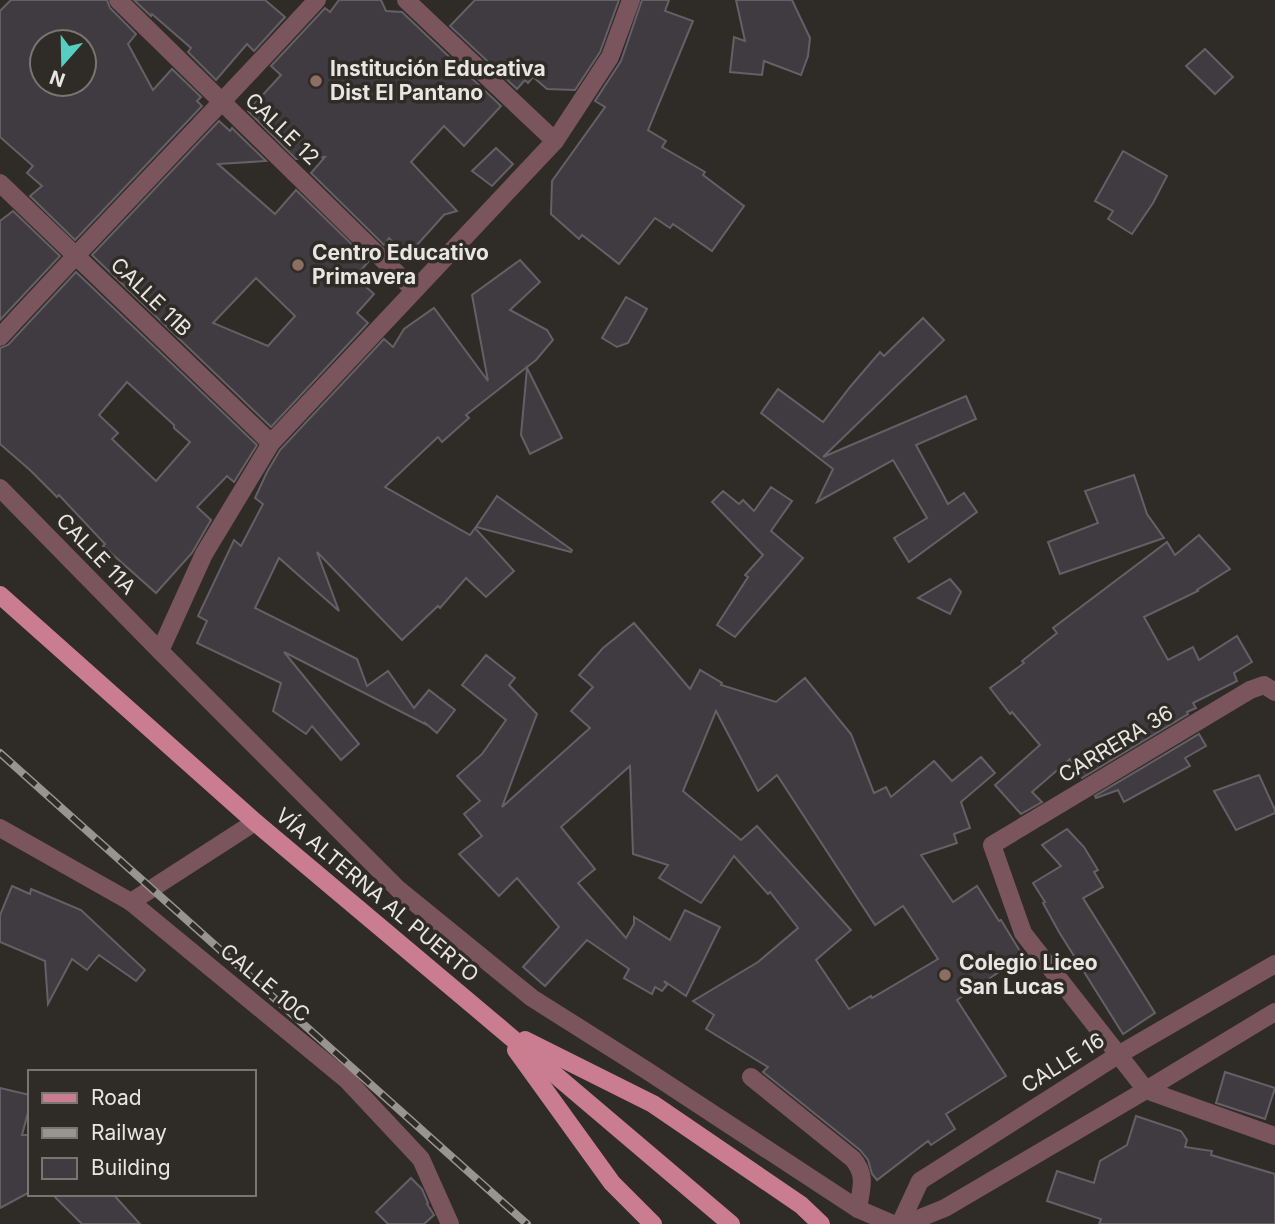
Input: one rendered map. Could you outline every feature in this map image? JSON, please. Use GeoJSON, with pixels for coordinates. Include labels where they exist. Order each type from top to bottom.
{"type":"FeatureCollection","features":[{"type":"Feature","properties":{"kind":"main road","name":"VÍA ALTERNA AL PUERTO"},"geometry":{"type":"LineString","coordinates":[[0,595],[255,822],[731,1224]]}},
{"type":"Feature","properties":{"kind":"main road"},"geometry":{"type":"LineString","coordinates":[[500,1028],[612,1183],[653,1224]]}},
{"type":"Feature","properties":{"kind":"main road"},"geometry":{"type":"LineString","coordinates":[[500,1028],[653,1104],[801,1205],[821,1224]]}},
{"type":"Feature","properties":{"kind":"street","name":"CALLE 12"},"geometry":{"type":"LineString","coordinates":[[118,0],[414,290]]}},
{"type":"Feature","properties":{"kind":"street"},"geometry":{"type":"LineString","coordinates":[[0,337],[317,0]]}},
{"type":"Feature","properties":{"kind":"street"},"geometry":{"type":"LineString","coordinates":[[406,0],[555,141]]}},
{"type":"Feature","properties":{"kind":"street"},"geometry":{"type":"LineString","coordinates":[[160,652],[204,554],[271,443],[555,141],[610,57],[631,0]]}},
{"type":"Feature","properties":{"kind":"street","name":"CALLE 11B"},"geometry":{"type":"LineString","coordinates":[[0,183],[271,443]]}},
{"type":"Feature","properties":{"kind":"street","name":"CALLE 11A"},"geometry":{"type":"LineString","coordinates":[[0,488],[398,889],[532,998],[858,1209],[894,1224]]}},
{"type":"Feature","properties":{"kind":"street","name":"CARRERA 36"},"geometry":{"type":"LineString","coordinates":[[1118,1055],[1023,933],[992,845],[1250,690],[1270,688]]}},
{"type":"Feature","properties":{"kind":"street"},"geometry":{"type":"LineString","coordinates":[[131,902],[255,822]]}},
{"type":"Feature","properties":{"kind":"street","name":"CALLE 10C"},"geometry":{"type":"LineString","coordinates":[[0,828],[131,902],[347,1080],[421,1159],[450,1224]]}},
{"type":"Feature","properties":{"kind":"street","name":"CALLE 16"},"geometry":{"type":"LineString","coordinates":[[902,1224],[920,1181],[1118,1055],[1275,964]]}},
{"type":"Feature","properties":{"kind":"street","name":"CALLE 16"},"geometry":{"type":"LineString","coordinates":[[902,1224],[945,1208],[1275,1012]]}},
{"type":"Feature","properties":{"kind":"street"},"geometry":{"type":"LineString","coordinates":[[1118,1055],[1146,1090],[1275,1136]]}},
{"type":"Feature","properties":{"kind":"street"},"geometry":{"type":"LineString","coordinates":[[751,1077],[859,1166],[862,1174],[858,1209]]}},
{"type":"Feature","properties":{"kind":"building"},"geometry":{"type":"Polygon","coordinates":[[[11,0],[107,0],[110,8],[136,34],[128,44],[153,90],[172,69],[201,97],[197,101],[202,106],[75,240],[30,196],[42,186],[27,173],[33,166],[0,137],[0,11],[11,0]]]}},
{"type":"Feature","properties":{"kind":"building"},"geometry":{"type":"Polygon","coordinates":[[[134,0],[265,0],[285,17],[254,51],[247,44],[216,80],[188,52],[191,48],[134,0]]]}},
{"type":"Feature","properties":{"kind":"building"},"geometry":{"type":"Polygon","coordinates":[[[339,0],[381,0],[386,11],[402,12],[501,106],[464,146],[444,126],[411,162],[457,211],[443,215],[407,256],[389,238],[384,245],[311,173],[325,157],[296,159],[248,111],[281,75],[271,66],[325,8],[330,12],[339,0]]]}},
{"type":"Feature","properties":{"kind":"building"},"geometry":{"type":"Polygon","coordinates":[[[475,0],[619,0],[600,52],[575,90],[547,89],[533,77],[528,83],[525,80],[517,89],[450,26],[475,0]]]}},
{"type":"Feature","properties":{"kind":"building"},"geometry":{"type":"Polygon","coordinates":[[[642,0],[669,0],[665,11],[693,21],[648,130],[666,141],[662,147],[705,172],[703,175],[744,206],[712,251],[673,224],[670,228],[655,218],[619,264],[582,235],[579,239],[551,214],[552,181],[605,107],[595,101],[621,61],[642,0]]]}},
{"type":"Feature","properties":{"kind":"building"},"geometry":{"type":"Polygon","coordinates":[[[736,0],[792,0],[810,38],[808,56],[801,75],[764,61],[762,75],[730,72],[734,37],[745,41],[736,0]]]}},
{"type":"Feature","properties":{"kind":"building"},"geometry":{"type":"Polygon","coordinates":[[[1205,49],[1233,77],[1215,94],[1186,66],[1205,49]]]}},
{"type":"Feature","properties":{"kind":"building"},"geometry":{"type":"Polygon","coordinates":[[[219,121],[230,131],[232,128],[266,161],[218,164],[275,214],[296,190],[369,261],[355,277],[374,294],[357,313],[368,323],[271,427],[92,255],[219,121]],[[256,278],[213,323],[268,346],[295,316],[256,278]]]}},
{"type":"Feature","properties":{"kind":"building"},"geometry":{"type":"Polygon","coordinates":[[[496,148],[513,164],[492,186],[472,171],[496,148]]]}},
{"type":"Feature","properties":{"kind":"building"},"geometry":{"type":"Polygon","coordinates":[[[1123,151],[1167,176],[1132,234],[1108,219],[1113,211],[1095,201],[1123,151]]]}},
{"type":"Feature","properties":{"kind":"building"},"geometry":{"type":"Polygon","coordinates":[[[13,211],[60,256],[0,320],[0,221],[13,211]]]}},
{"type":"Feature","properties":{"kind":"building"},"geometry":{"type":"Polygon","coordinates":[[[520,260],[540,282],[510,310],[547,330],[553,340],[536,360],[466,415],[469,418],[442,442],[438,437],[385,487],[470,535],[475,528],[514,571],[486,597],[466,578],[440,608],[438,606],[402,640],[317,552],[339,611],[279,558],[255,608],[357,659],[367,686],[388,671],[414,708],[429,690],[455,710],[437,733],[424,722],[425,724],[284,652],[359,744],[341,760],[312,726],[306,734],[273,711],[281,683],[197,643],[207,621],[198,616],[234,540],[241,546],[263,504],[255,498],[280,450],[384,339],[393,347],[404,329],[434,308],[488,381],[472,295],[520,260]]]}},
{"type":"Feature","properties":{"kind":"building"},"geometry":{"type":"Polygon","coordinates":[[[76,272],[257,445],[234,482],[227,476],[197,507],[211,520],[192,553],[156,593],[103,546],[105,544],[59,495],[57,497],[0,444],[0,348],[8,345],[76,272]],[[127,382],[99,415],[118,433],[112,439],[156,481],[190,442],[127,382]]]}},
{"type":"Feature","properties":{"kind":"building"},"geometry":{"type":"Polygon","coordinates":[[[626,297],[647,309],[628,343],[617,347],[602,338],[626,297]]]}},
{"type":"Feature","properties":{"kind":"building"},"geometry":{"type":"Polygon","coordinates":[[[923,318],[944,340],[823,457],[966,396],[976,419],[916,445],[948,504],[964,493],[977,512],[909,562],[894,538],[927,518],[893,460],[817,502],[833,469],[761,413],[778,389],[823,422],[880,352],[884,356],[923,318]]]}},
{"type":"Feature","properties":{"kind":"building"},"geometry":{"type":"Polygon","coordinates":[[[527,368],[562,438],[530,454],[521,435],[527,368]]]}},
{"type":"Feature","properties":{"kind":"building"},"geometry":{"type":"Polygon","coordinates":[[[1134,475],[1147,514],[1164,538],[1060,574],[1048,542],[1098,523],[1085,491],[1134,475]]]}},
{"type":"Feature","properties":{"kind":"building"},"geometry":{"type":"Polygon","coordinates":[[[771,487],[792,501],[771,531],[803,558],[735,637],[717,625],[748,577],[745,575],[763,555],[712,502],[723,491],[739,504],[743,500],[754,511],[771,487]]]}},
{"type":"Feature","properties":{"kind":"building"},"geometry":{"type":"Polygon","coordinates":[[[497,496],[572,550],[571,552],[476,527],[497,496]]]}},
{"type":"Feature","properties":{"kind":"building"},"geometry":{"type":"Polygon","coordinates":[[[1199,535],[1230,569],[1198,591],[1144,617],[1168,660],[1193,647],[1199,660],[1237,636],[1252,662],[1234,673],[1237,681],[1193,703],[1196,708],[1187,712],[1188,714],[1082,778],[1070,759],[1032,792],[1042,802],[1021,814],[995,785],[1040,745],[1012,712],[1010,714],[990,688],[1024,663],[1022,661],[1057,633],[1053,628],[1167,542],[1175,555],[1199,535]]]}},
{"type":"Feature","properties":{"kind":"building"},"geometry":{"type":"Polygon","coordinates":[[[950,579],[961,592],[950,614],[918,598],[950,579]]]}},
{"type":"Feature","properties":{"kind":"building"},"geometry":{"type":"Polygon","coordinates":[[[634,623],[690,689],[700,670],[722,683],[721,685],[776,702],[805,678],[851,734],[874,793],[886,787],[891,797],[934,761],[952,781],[981,757],[995,773],[961,802],[970,828],[954,834],[957,843],[921,855],[953,902],[977,886],[1023,956],[957,1000],[1006,1076],[946,1114],[955,1129],[931,1145],[928,1141],[877,1180],[860,1150],[763,1072],[768,1067],[706,1029],[714,1015],[693,1001],[758,962],[798,928],[770,892],[768,894],[734,856],[701,903],[659,878],[668,865],[633,854],[630,766],[561,827],[595,869],[578,883],[626,938],[634,924],[634,917],[670,940],[685,910],[720,927],[686,996],[664,981],[667,985],[662,991],[655,987],[652,994],[624,978],[629,969],[587,940],[545,986],[523,967],[559,927],[517,878],[499,896],[459,854],[482,836],[464,814],[480,801],[457,776],[482,754],[506,720],[462,685],[486,655],[515,678],[509,685],[537,714],[502,807],[590,728],[571,711],[593,687],[579,675],[603,648],[634,623]],[[716,711],[683,791],[741,840],[757,826],[851,930],[816,960],[849,1009],[938,959],[903,906],[875,925],[777,775],[758,791],[716,711]]]}},
{"type":"Feature","properties":{"kind":"building"},"geometry":{"type":"Polygon","coordinates":[[[1199,734],[1206,746],[1185,758],[1190,766],[1124,802],[1118,790],[1096,798],[1095,796],[1199,734]]]}},
{"type":"Feature","properties":{"kind":"building"},"geometry":{"type":"Polygon","coordinates":[[[1259,775],[1275,813],[1236,830],[1214,791],[1259,775]]]}},
{"type":"Feature","properties":{"kind":"building"},"geometry":{"type":"Polygon","coordinates":[[[1067,829],[1084,847],[1098,870],[1094,872],[1103,887],[1083,898],[1155,1013],[1123,1034],[1059,932],[1033,883],[1061,866],[1042,845],[1067,829]]]}},
{"type":"Feature","properties":{"kind":"building"},"geometry":{"type":"Polygon","coordinates":[[[12,886],[30,894],[31,889],[81,910],[145,970],[136,981],[99,955],[87,970],[72,959],[48,1004],[45,961],[0,942],[0,915],[12,886]]]}},
{"type":"Feature","properties":{"kind":"building"},"geometry":{"type":"Polygon","coordinates":[[[1225,1072],[1275,1088],[1265,1119],[1216,1103],[1225,1072]]]}},
{"type":"Feature","properties":{"kind":"building"},"geometry":{"type":"Polygon","coordinates":[[[0,1088],[28,1095],[28,1112],[22,1135],[28,1135],[28,1193],[0,1208],[0,1088]]]}},
{"type":"Feature","properties":{"kind":"building"},"geometry":{"type":"Polygon","coordinates":[[[1136,1116],[1181,1131],[1187,1140],[1185,1147],[1212,1151],[1211,1155],[1275,1174],[1275,1224],[1099,1224],[1101,1219],[1047,1201],[1057,1171],[1094,1183],[1100,1161],[1127,1145],[1136,1116]]]}},
{"type":"Feature","properties":{"kind":"building"},"geometry":{"type":"Polygon","coordinates":[[[411,1178],[422,1189],[434,1215],[424,1224],[388,1224],[376,1212],[411,1178]]]}},
{"type":"Feature","properties":{"kind":"building"},"geometry":{"type":"Polygon","coordinates":[[[54,1196],[115,1196],[140,1224],[82,1224],[54,1196]]]}},
{"type":"Feature","properties":{"kind":"railway"},"geometry":{"type":"LineString","coordinates":[[0,753],[527,1224]]}},
{"type":"Feature","properties":{"kind":"place","name":"Institución Educativa Dist El Pantano"},"geometry":{"type":"Point","coordinates":[316,81]}},
{"type":"Feature","properties":{"kind":"place","name":"Centro Educativo Primavera"},"geometry":{"type":"Point","coordinates":[298,265]}},
{"type":"Feature","properties":{"kind":"place","name":"Colegio Liceo San Lucas"},"geometry":{"type":"Point","coordinates":[945,975]}}]}
